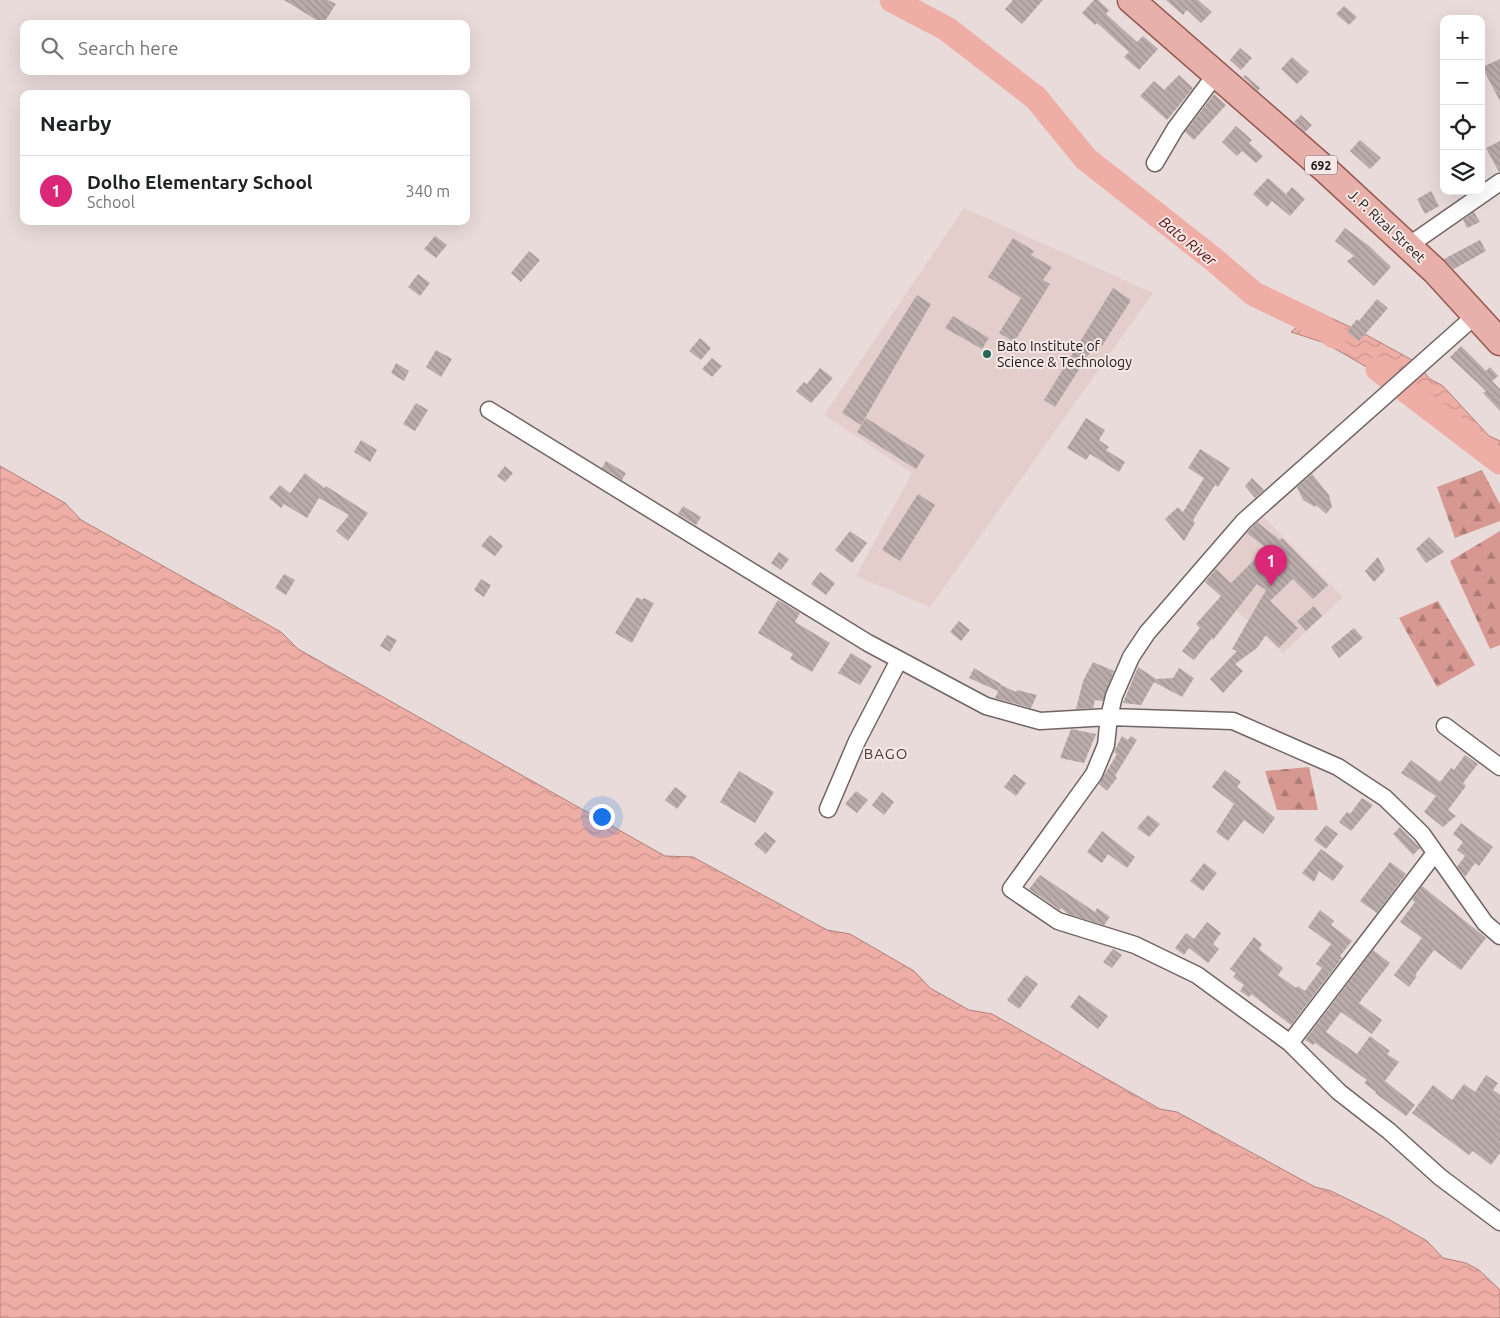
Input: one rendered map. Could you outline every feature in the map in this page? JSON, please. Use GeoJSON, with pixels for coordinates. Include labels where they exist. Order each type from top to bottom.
{"type":"FeatureCollection","features":[{"type":"Feature","properties":{"kind":"main road","name":"J. P. Rizal Street"},"geometry":{"type":"LineString","coordinates":[[1131,0],[1436,271],[1500,342]]}},
{"type":"Feature","properties":{"kind":"street"},"geometry":{"type":"LineString","coordinates":[[1155,163],[1175,129],[1216,74]]}},
{"type":"Feature","properties":{"kind":"street"},"geometry":{"type":"LineString","coordinates":[[1408,246],[1500,182]]}},
{"type":"Feature","properties":{"kind":"street"},"geometry":{"type":"LineString","coordinates":[[1476,315],[1378,400],[1244,521],[1147,633],[1131,657],[1114,696],[1109,717],[1106,745],[1094,774],[1011,889],[1058,921],[1135,945],[1197,975],[1290,1043],[1340,1092],[1389,1131],[1440,1177],[1500,1222]]}},
{"type":"Feature","properties":{"kind":"street"},"geometry":{"type":"LineString","coordinates":[[489,410],[859,638],[986,706],[1040,721],[1109,717],[1233,721],[1346,772],[1385,798],[1422,834],[1485,923],[1500,936]]}},
{"type":"Feature","properties":{"kind":"street"},"geometry":{"type":"LineString","coordinates":[[828,809],[857,742],[899,660]]}},
{"type":"Feature","properties":{"kind":"street"},"geometry":{"type":"LineString","coordinates":[[1445,726],[1500,768]]}},
{"type":"Feature","properties":{"kind":"street"},"geometry":{"type":"LineString","coordinates":[[1290,1043],[1435,853]]}},
{"type":"Feature","properties":{"kind":"shaded area","name":"Bato Institute of Science & Technology"},"geometry":{"type":"Polygon","coordinates":[[[964,208],[1153,293],[930,607],[856,576],[912,473],[824,415],[964,208]]]}},
{"type":"Feature","properties":{"kind":"shaded area"},"geometry":{"type":"Polygon","coordinates":[[[1259,512],[1343,597],[1283,653],[1198,576],[1259,512]]]}},
{"type":"Feature","properties":{"kind":"green space"},"geometry":{"type":"Polygon","coordinates":[[[1482,470],[1500,504],[1500,521],[1455,538],[1437,487],[1482,470]]]}},
{"type":"Feature","properties":{"kind":"green space"},"geometry":{"type":"Polygon","coordinates":[[[1500,531],[1500,645],[1490,649],[1450,561],[1500,531]]]}},
{"type":"Feature","properties":{"kind":"green space"},"geometry":{"type":"Polygon","coordinates":[[[1438,601],[1475,665],[1437,687],[1399,618],[1438,601]]]}},
{"type":"Feature","properties":{"kind":"green space"},"geometry":{"type":"Polygon","coordinates":[[[1309,767],[1318,810],[1277,810],[1265,771],[1309,767]]]}},
{"type":"Feature","properties":{"kind":"water"},"geometry":{"type":"Polygon","coordinates":[[[1316,311],[1363,333],[1414,361],[1430,379],[1443,386],[1489,436],[1500,441],[1500,473],[1474,445],[1461,437],[1445,420],[1432,413],[1409,389],[1391,381],[1325,343],[1291,332],[1316,311]]]}},
{"type":"Feature","properties":{"kind":"water"},"geometry":{"type":"Polygon","coordinates":[[[0,466],[65,503],[81,520],[281,632],[298,649],[665,856],[693,857],[827,930],[850,934],[914,971],[930,988],[969,1010],[992,1014],[1160,1109],[1177,1112],[1315,1187],[1331,1191],[1388,1219],[1427,1241],[1443,1258],[1466,1263],[1479,1270],[1500,1290],[1500,1318],[0,1318],[0,466]]]}},
{"type":"Feature","properties":{"kind":"building"},"geometry":{"type":"Polygon","coordinates":[[[284,0],[328,0],[336,4],[326,20],[316,20],[284,0]]]}},
{"type":"Feature","properties":{"kind":"building"},"geometry":{"type":"Polygon","coordinates":[[[1013,0],[1043,0],[1022,24],[1005,9],[1013,0]]]}},
{"type":"Feature","properties":{"kind":"building"},"geometry":{"type":"Polygon","coordinates":[[[1094,0],[1098,0],[1109,10],[1106,14],[1137,42],[1143,36],[1158,49],[1139,70],[1124,57],[1129,52],[1097,23],[1095,25],[1082,13],[1094,0]]]}},
{"type":"Feature","properties":{"kind":"building"},"geometry":{"type":"Polygon","coordinates":[[[1166,0],[1198,0],[1212,12],[1201,23],[1187,10],[1183,15],[1166,0]]]}},
{"type":"Feature","properties":{"kind":"building"},"geometry":{"type":"Polygon","coordinates":[[[1344,6],[1357,17],[1349,25],[1336,14],[1344,6]]]}},
{"type":"Feature","properties":{"kind":"building"},"geometry":{"type":"Polygon","coordinates":[[[1240,48],[1252,58],[1241,70],[1230,60],[1240,48]]]}},
{"type":"Feature","properties":{"kind":"building"},"geometry":{"type":"Polygon","coordinates":[[[1292,57],[1309,72],[1297,84],[1281,69],[1292,57]]]}},
{"type":"Feature","properties":{"kind":"building"},"geometry":{"type":"Polygon","coordinates":[[[1500,59],[1500,101],[1485,73],[1485,66],[1500,59]]]}},
{"type":"Feature","properties":{"kind":"building"},"geometry":{"type":"Polygon","coordinates":[[[1179,75],[1193,88],[1167,120],[1140,96],[1154,81],[1164,90],[1179,75]]]}},
{"type":"Feature","properties":{"kind":"building"},"geometry":{"type":"Polygon","coordinates":[[[1245,75],[1260,88],[1258,91],[1243,77],[1245,75]]]}},
{"type":"Feature","properties":{"kind":"building"},"geometry":{"type":"Polygon","coordinates":[[[1214,94],[1226,105],[1194,140],[1185,132],[1214,94]]]}},
{"type":"Feature","properties":{"kind":"building"},"geometry":{"type":"Polygon","coordinates":[[[1301,115],[1312,125],[1305,132],[1294,122],[1301,115]]]}},
{"type":"Feature","properties":{"kind":"building"},"geometry":{"type":"Polygon","coordinates":[[[1236,126],[1252,140],[1249,143],[1263,156],[1256,163],[1242,151],[1237,156],[1222,142],[1236,126]]]}},
{"type":"Feature","properties":{"kind":"building"},"geometry":{"type":"Polygon","coordinates":[[[1360,140],[1381,158],[1370,169],[1350,151],[1360,140]]]}},
{"type":"Feature","properties":{"kind":"building"},"geometry":{"type":"Polygon","coordinates":[[[1500,141],[1500,172],[1499,172],[1486,148],[1500,141]]]}},
{"type":"Feature","properties":{"kind":"building"},"geometry":{"type":"Polygon","coordinates":[[[1268,178],[1286,194],[1292,187],[1305,199],[1290,216],[1272,201],[1267,207],[1253,194],[1268,178]]]}},
{"type":"Feature","properties":{"kind":"building"},"geometry":{"type":"Polygon","coordinates":[[[1431,191],[1439,206],[1425,214],[1417,199],[1431,191]]]}},
{"type":"Feature","properties":{"kind":"building"},"geometry":{"type":"Polygon","coordinates":[[[1474,212],[1480,222],[1467,228],[1463,220],[1474,212]]]}},
{"type":"Feature","properties":{"kind":"building"},"geometry":{"type":"Polygon","coordinates":[[[1345,228],[1368,245],[1391,267],[1374,286],[1347,261],[1354,256],[1335,241],[1345,228]]]}},
{"type":"Feature","properties":{"kind":"building"},"geometry":{"type":"Polygon","coordinates":[[[435,236],[447,245],[436,258],[424,249],[435,236]]]}},
{"type":"Feature","properties":{"kind":"building"},"geometry":{"type":"Polygon","coordinates":[[[1013,238],[1034,251],[1031,255],[1052,267],[1043,280],[1050,284],[1014,342],[999,333],[1021,298],[988,277],[1013,238]]]}},
{"type":"Feature","properties":{"kind":"building"},"geometry":{"type":"Polygon","coordinates":[[[1480,240],[1486,251],[1454,269],[1444,259],[1480,240]]]}},
{"type":"Feature","properties":{"kind":"building"},"geometry":{"type":"Polygon","coordinates":[[[529,251],[540,260],[521,282],[511,273],[529,251]]]}},
{"type":"Feature","properties":{"kind":"building"},"geometry":{"type":"Polygon","coordinates":[[[418,274],[430,283],[420,296],[408,287],[418,274]]]}},
{"type":"Feature","properties":{"kind":"building"},"geometry":{"type":"Polygon","coordinates":[[[1113,288],[1131,300],[1102,346],[1096,343],[1055,407],[1044,400],[1113,288]]]}},
{"type":"Feature","properties":{"kind":"building"},"geometry":{"type":"Polygon","coordinates":[[[917,295],[931,304],[861,425],[842,413],[917,295]]]}},
{"type":"Feature","properties":{"kind":"building"},"geometry":{"type":"Polygon","coordinates":[[[1377,299],[1388,308],[1359,341],[1347,332],[1377,299]]]}},
{"type":"Feature","properties":{"kind":"building"},"geometry":{"type":"Polygon","coordinates":[[[953,316],[989,338],[982,349],[945,328],[953,316]]]}},
{"type":"Feature","properties":{"kind":"building"},"geometry":{"type":"Polygon","coordinates":[[[700,338],[711,348],[701,360],[689,351],[700,338]]]}},
{"type":"Feature","properties":{"kind":"building"},"geometry":{"type":"Polygon","coordinates":[[[1461,346],[1486,371],[1490,367],[1498,376],[1492,381],[1500,389],[1500,411],[1483,393],[1486,391],[1450,357],[1461,346]]]}},
{"type":"Feature","properties":{"kind":"building"},"geometry":{"type":"Polygon","coordinates":[[[436,350],[452,359],[441,377],[426,367],[436,350]]]}},
{"type":"Feature","properties":{"kind":"building"},"geometry":{"type":"Polygon","coordinates":[[[712,358],[722,366],[712,377],[702,369],[712,358]]]}},
{"type":"Feature","properties":{"kind":"building"},"geometry":{"type":"Polygon","coordinates":[[[396,363],[409,371],[404,381],[391,373],[396,363]]]}},
{"type":"Feature","properties":{"kind":"building"},"geometry":{"type":"Polygon","coordinates":[[[820,368],[833,378],[811,403],[796,391],[804,382],[807,384],[820,368]]]}},
{"type":"Feature","properties":{"kind":"building"},"geometry":{"type":"Polygon","coordinates":[[[416,403],[428,410],[415,431],[403,424],[416,403]]]}},
{"type":"Feature","properties":{"kind":"building"},"geometry":{"type":"Polygon","coordinates":[[[866,418],[925,455],[916,469],[857,432],[866,418]]]}},
{"type":"Feature","properties":{"kind":"building"},"geometry":{"type":"Polygon","coordinates":[[[1086,418],[1105,430],[1099,440],[1109,447],[1106,450],[1125,462],[1119,472],[1090,454],[1086,460],[1067,448],[1086,418]]]}},
{"type":"Feature","properties":{"kind":"building"},"geometry":{"type":"Polygon","coordinates":[[[361,440],[377,450],[370,462],[354,452],[361,440]]]}},
{"type":"Feature","properties":{"kind":"building"},"geometry":{"type":"Polygon","coordinates":[[[1200,449],[1230,468],[1218,487],[1215,485],[1193,520],[1195,523],[1184,541],[1165,519],[1178,507],[1183,512],[1204,478],[1188,468],[1200,449]]]}},
{"type":"Feature","properties":{"kind":"building"},"geometry":{"type":"Polygon","coordinates":[[[606,461],[626,473],[622,480],[602,468],[606,461]]]}},
{"type":"Feature","properties":{"kind":"building"},"geometry":{"type":"Polygon","coordinates":[[[505,466],[513,473],[505,482],[497,476],[505,466]]]}},
{"type":"Feature","properties":{"kind":"building"},"geometry":{"type":"Polygon","coordinates":[[[305,473],[324,488],[326,486],[368,513],[348,541],[336,531],[349,515],[319,498],[307,518],[284,504],[281,508],[269,498],[280,485],[290,493],[305,473]]]}},
{"type":"Feature","properties":{"kind":"building"},"geometry":{"type":"Polygon","coordinates":[[[1312,474],[1329,495],[1332,507],[1326,514],[1316,505],[1315,507],[1303,500],[1297,487],[1312,474]]]}},
{"type":"Feature","properties":{"kind":"building"},"geometry":{"type":"Polygon","coordinates":[[[1252,478],[1264,490],[1255,498],[1245,486],[1252,478]]]}},
{"type":"Feature","properties":{"kind":"building"},"geometry":{"type":"Polygon","coordinates":[[[918,494],[935,505],[900,561],[882,550],[918,494]]]}},
{"type":"Feature","properties":{"kind":"building"},"geometry":{"type":"Polygon","coordinates":[[[683,506],[701,517],[696,525],[678,514],[683,506]]]}},
{"type":"Feature","properties":{"kind":"building"},"geometry":{"type":"Polygon","coordinates":[[[1257,522],[1280,540],[1282,538],[1328,585],[1313,599],[1293,579],[1270,601],[1298,628],[1279,648],[1266,635],[1257,648],[1235,664],[1243,671],[1223,693],[1210,679],[1237,651],[1232,649],[1266,590],[1257,584],[1213,640],[1212,638],[1194,660],[1182,651],[1200,628],[1196,624],[1221,596],[1205,582],[1216,569],[1231,583],[1266,548],[1247,533],[1257,522]]]}},
{"type":"Feature","properties":{"kind":"building"},"geometry":{"type":"Polygon","coordinates":[[[850,531],[867,543],[852,563],[835,550],[850,531]]]}},
{"type":"Feature","properties":{"kind":"building"},"geometry":{"type":"Polygon","coordinates":[[[490,535],[503,546],[495,556],[481,546],[490,535]]]}},
{"type":"Feature","properties":{"kind":"building"},"geometry":{"type":"Polygon","coordinates":[[[1429,537],[1444,552],[1426,563],[1416,549],[1429,537]]]}},
{"type":"Feature","properties":{"kind":"building"},"geometry":{"type":"Polygon","coordinates":[[[779,552],[789,559],[781,570],[771,563],[779,552]]]}},
{"type":"Feature","properties":{"kind":"building"},"geometry":{"type":"Polygon","coordinates":[[[1378,557],[1385,570],[1374,582],[1365,571],[1378,557]]]}},
{"type":"Feature","properties":{"kind":"building"},"geometry":{"type":"Polygon","coordinates":[[[820,572],[835,583],[826,595],[811,584],[820,572]]]}},
{"type":"Feature","properties":{"kind":"building"},"geometry":{"type":"Polygon","coordinates":[[[284,574],[295,580],[286,595],[275,588],[284,574]]]}},
{"type":"Feature","properties":{"kind":"building"},"geometry":{"type":"Polygon","coordinates":[[[481,579],[491,585],[484,597],[474,590],[481,579]]]}},
{"type":"Feature","properties":{"kind":"building"},"geometry":{"type":"Polygon","coordinates":[[[637,597],[654,603],[632,643],[615,633],[637,597]]]}},
{"type":"Feature","properties":{"kind":"building"},"geometry":{"type":"Polygon","coordinates":[[[778,600],[800,613],[795,622],[830,643],[812,672],[790,659],[793,654],[758,633],[778,600]]]}},
{"type":"Feature","properties":{"kind":"building"},"geometry":{"type":"Polygon","coordinates":[[[1314,606],[1322,616],[1306,631],[1297,621],[1314,606]]]}},
{"type":"Feature","properties":{"kind":"building"},"geometry":{"type":"Polygon","coordinates":[[[959,621],[970,630],[961,641],[950,632],[959,621]]]}},
{"type":"Feature","properties":{"kind":"building"},"geometry":{"type":"Polygon","coordinates":[[[1354,628],[1363,638],[1339,658],[1331,647],[1354,628]]]}},
{"type":"Feature","properties":{"kind":"building"},"geometry":{"type":"Polygon","coordinates":[[[387,635],[397,640],[390,652],[380,646],[387,635]]]}},
{"type":"Feature","properties":{"kind":"building"},"geometry":{"type":"Polygon","coordinates":[[[851,653],[872,666],[860,685],[838,673],[851,653]]]}},
{"type":"Feature","properties":{"kind":"building"},"geometry":{"type":"Polygon","coordinates":[[[1093,662],[1114,671],[1103,701],[1095,700],[1093,708],[1076,709],[1083,681],[1093,662]]]}},
{"type":"Feature","properties":{"kind":"building"},"geometry":{"type":"Polygon","coordinates":[[[1138,667],[1156,679],[1173,678],[1179,668],[1194,678],[1182,697],[1154,682],[1141,705],[1123,703],[1138,667]]]}},
{"type":"Feature","properties":{"kind":"building"},"geometry":{"type":"Polygon","coordinates":[[[974,668],[1001,684],[998,691],[969,678],[974,668]]]}},
{"type":"Feature","properties":{"kind":"building"},"geometry":{"type":"Polygon","coordinates":[[[1001,685],[1016,692],[1017,690],[1037,695],[1031,708],[995,698],[1001,685]]]}},
{"type":"Feature","properties":{"kind":"building"},"geometry":{"type":"Polygon","coordinates":[[[1071,729],[1096,734],[1084,763],[1060,758],[1071,729]]]}},
{"type":"Feature","properties":{"kind":"building"},"geometry":{"type":"Polygon","coordinates":[[[1122,736],[1128,740],[1131,736],[1137,740],[1115,776],[1117,778],[1107,791],[1099,784],[1117,754],[1114,752],[1122,736]]]}},
{"type":"Feature","properties":{"kind":"building"},"geometry":{"type":"Polygon","coordinates":[[[1465,755],[1478,764],[1463,783],[1466,786],[1448,810],[1456,816],[1443,827],[1424,812],[1436,796],[1401,773],[1411,760],[1440,782],[1451,768],[1454,770],[1465,755]]]}},
{"type":"Feature","properties":{"kind":"building"},"geometry":{"type":"Polygon","coordinates":[[[1225,770],[1241,782],[1237,787],[1275,818],[1263,834],[1244,820],[1228,841],[1216,832],[1234,804],[1212,787],[1225,770]]]}},
{"type":"Feature","properties":{"kind":"building"},"geometry":{"type":"Polygon","coordinates":[[[739,771],[774,792],[755,823],[720,802],[739,771]]]}},
{"type":"Feature","properties":{"kind":"building"},"geometry":{"type":"Polygon","coordinates":[[[1014,774],[1026,783],[1016,796],[1004,787],[1014,774]]]}},
{"type":"Feature","properties":{"kind":"building"},"geometry":{"type":"Polygon","coordinates":[[[675,787],[687,796],[677,809],[665,800],[675,787]]]}},
{"type":"Feature","properties":{"kind":"building"},"geometry":{"type":"Polygon","coordinates":[[[856,791],[868,800],[857,813],[845,804],[856,791]]]}},
{"type":"Feature","properties":{"kind":"building"},"geometry":{"type":"Polygon","coordinates":[[[882,792],[894,802],[884,815],[872,805],[882,792]]]}},
{"type":"Feature","properties":{"kind":"building"},"geometry":{"type":"Polygon","coordinates":[[[1362,798],[1373,805],[1351,831],[1339,822],[1347,812],[1350,814],[1362,798]]]}},
{"type":"Feature","properties":{"kind":"building"},"geometry":{"type":"Polygon","coordinates":[[[1148,815],[1160,824],[1149,837],[1137,828],[1148,815]]]}},
{"type":"Feature","properties":{"kind":"building"},"geometry":{"type":"Polygon","coordinates":[[[1461,823],[1493,847],[1479,866],[1475,863],[1465,877],[1457,867],[1465,856],[1457,850],[1463,842],[1453,834],[1461,823]]]}},
{"type":"Feature","properties":{"kind":"building"},"geometry":{"type":"Polygon","coordinates":[[[1326,825],[1338,834],[1326,849],[1314,840],[1326,825]]]}},
{"type":"Feature","properties":{"kind":"building"},"geometry":{"type":"Polygon","coordinates":[[[1400,827],[1420,848],[1413,855],[1393,834],[1400,827]]]}},
{"type":"Feature","properties":{"kind":"building"},"geometry":{"type":"Polygon","coordinates":[[[1102,831],[1135,857],[1127,868],[1108,854],[1102,863],[1087,852],[1102,831]]]}},
{"type":"Feature","properties":{"kind":"building"},"geometry":{"type":"Polygon","coordinates":[[[765,832],[776,841],[766,854],[754,844],[765,832]]]}},
{"type":"Feature","properties":{"kind":"building"},"geometry":{"type":"Polygon","coordinates":[[[1321,849],[1344,866],[1333,881],[1319,871],[1314,882],[1302,873],[1321,849]]]}},
{"type":"Feature","properties":{"kind":"building"},"geometry":{"type":"Polygon","coordinates":[[[1390,862],[1406,874],[1377,913],[1360,901],[1390,862]]]}},
{"type":"Feature","properties":{"kind":"building"},"geometry":{"type":"Polygon","coordinates":[[[1204,863],[1217,873],[1203,891],[1190,881],[1204,863]]]}},
{"type":"Feature","properties":{"kind":"building"},"geometry":{"type":"Polygon","coordinates":[[[1040,875],[1095,912],[1097,908],[1110,917],[1104,925],[1068,914],[1061,908],[1060,910],[1029,889],[1040,875]]]}},
{"type":"Feature","properties":{"kind":"building"},"geometry":{"type":"Polygon","coordinates":[[[1422,886],[1486,938],[1461,970],[1434,950],[1415,975],[1417,976],[1409,987],[1394,975],[1422,938],[1400,922],[1415,902],[1412,900],[1422,886]]]}},
{"type":"Feature","properties":{"kind":"building"},"geometry":{"type":"Polygon","coordinates":[[[1320,910],[1334,921],[1331,925],[1352,941],[1340,956],[1342,958],[1291,1025],[1251,994],[1249,997],[1240,991],[1244,985],[1233,977],[1236,973],[1230,969],[1254,937],[1262,944],[1259,949],[1283,968],[1278,975],[1296,988],[1298,986],[1305,991],[1322,968],[1316,964],[1331,944],[1308,927],[1320,910]]]}},
{"type":"Feature","properties":{"kind":"building"},"geometry":{"type":"Polygon","coordinates":[[[1207,922],[1221,933],[1213,944],[1219,949],[1208,963],[1189,948],[1184,955],[1175,948],[1186,933],[1194,939],[1207,922]]]}},
{"type":"Feature","properties":{"kind":"building"},"geometry":{"type":"Polygon","coordinates":[[[1113,949],[1122,955],[1112,968],[1103,962],[1113,949]]]}},
{"type":"Feature","properties":{"kind":"building"},"geometry":{"type":"Polygon","coordinates":[[[1373,950],[1390,963],[1359,1003],[1382,1020],[1372,1034],[1341,1012],[1326,1032],[1357,1054],[1370,1036],[1390,1051],[1387,1054],[1399,1062],[1385,1081],[1415,1105],[1406,1116],[1364,1083],[1367,1080],[1315,1043],[1313,1045],[1305,1040],[1373,950]]]}},
{"type":"Feature","properties":{"kind":"building"},"geometry":{"type":"Polygon","coordinates":[[[1026,975],[1038,984],[1019,1009],[1007,1000],[1026,975]]]}},
{"type":"Feature","properties":{"kind":"building"},"geometry":{"type":"Polygon","coordinates":[[[1079,995],[1108,1016],[1098,1029],[1070,1007],[1079,995]]]}},
{"type":"Feature","properties":{"kind":"building"},"geometry":{"type":"Polygon","coordinates":[[[1486,1075],[1498,1083],[1493,1090],[1500,1095],[1500,1153],[1491,1165],[1473,1151],[1469,1155],[1412,1113],[1433,1085],[1452,1100],[1464,1084],[1475,1092],[1486,1075]]]}},
{"type":"Feature","properties":{"kind":"waterway","name":"Bato River"},"geometry":{"type":"LineString","coordinates":[[892,0],[947,29],[1036,98],[1086,159],[1212,258],[1254,294],[1321,326],[1334,336]]}},
{"type":"Feature","properties":{"kind":"waterway","name":"Bato River"},"geometry":{"type":"LineString","coordinates":[[1378,369],[1500,462]]}},
{"type":"Feature","properties":{"kind":"place","name":"Bato Institute of Science & Technology"},"geometry":{"type":"Point","coordinates":[987,354]}},
{"type":"Feature","properties":{"kind":"place","name":"Dolho Elementary School"},"geometry":{"type":"Point","coordinates":[1271,586]}},
{"type":"Feature","properties":{"kind":"district","name":"BAGO"},"geometry":{"type":"Point","coordinates":[886,753]}}]}
